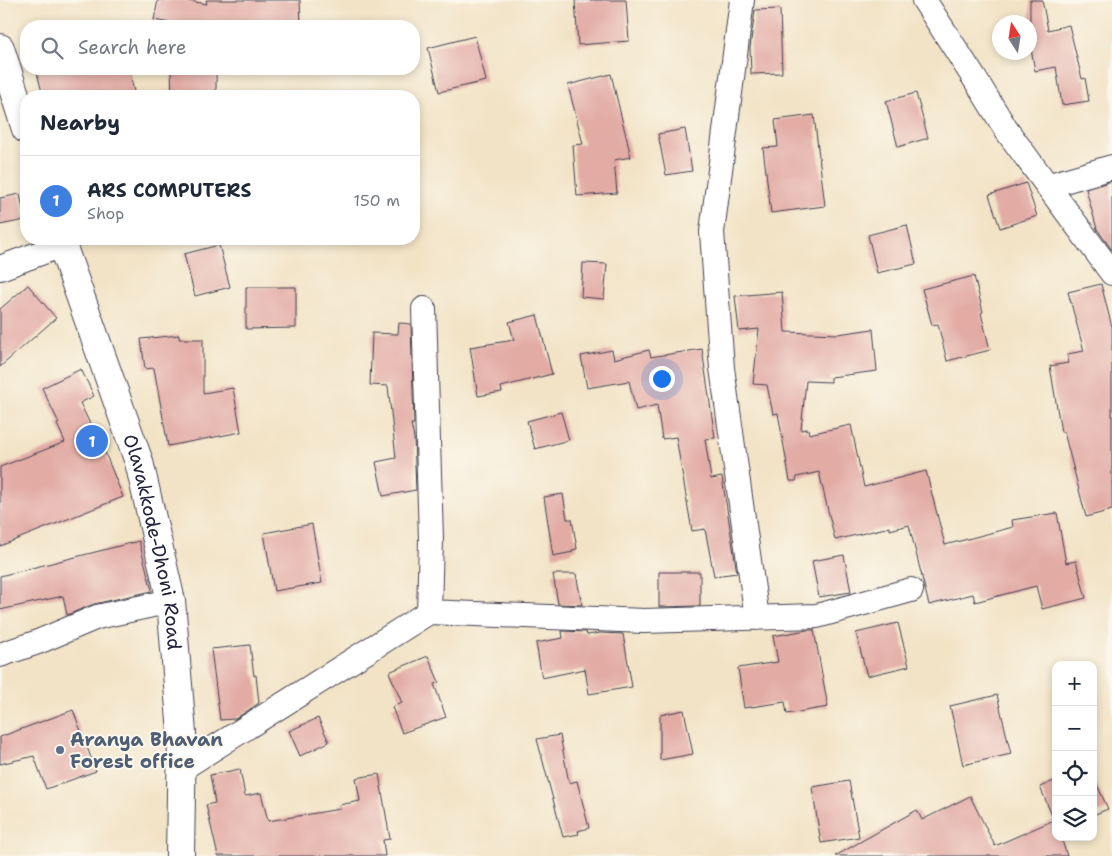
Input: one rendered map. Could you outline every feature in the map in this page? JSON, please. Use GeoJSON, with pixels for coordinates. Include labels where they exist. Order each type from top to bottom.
{"type":"FeatureCollection","features":[{"type":"Feature","properties":{"kind":"main road"},"geometry":{"type":"LineString","coordinates":[[0,48],[5,75],[20,114]]}},
{"type":"Feature","properties":{"kind":"main road","name":"Olavakkode-Dhoni Road"},"geometry":{"type":"LineString","coordinates":[[62,245],[139,462],[171,600],[182,733],[180,856]]}},
{"type":"Feature","properties":{"kind":"street"},"geometry":{"type":"LineString","coordinates":[[742,0],[712,232],[722,368],[757,618]]}},
{"type":"Feature","properties":{"kind":"street"},"geometry":{"type":"LineString","coordinates":[[924,0],[1007,131],[1112,273]]}},
{"type":"Feature","properties":{"kind":"street"},"geometry":{"type":"LineString","coordinates":[[1047,186],[1112,167]]}},
{"type":"Feature","properties":{"kind":"street"},"geometry":{"type":"LineString","coordinates":[[0,268],[54,245]]}},
{"type":"Feature","properties":{"kind":"street"},"geometry":{"type":"LineString","coordinates":[[424,309],[431,539],[429,612]]}},
{"type":"Feature","properties":{"kind":"street"},"geometry":{"type":"LineString","coordinates":[[181,769],[429,612],[644,621],[817,616],[911,590]]}},
{"type":"Feature","properties":{"kind":"street"},"geometry":{"type":"LineString","coordinates":[[0,656],[97,617],[171,600]]}},
{"type":"Feature","properties":{"kind":"building"},"geometry":{"type":"Polygon","coordinates":[[[158,0],[183,0],[207,4],[206,0],[300,0],[301,20],[154,20],[158,0]]]}},
{"type":"Feature","properties":{"kind":"building"},"geometry":{"type":"Polygon","coordinates":[[[575,0],[626,0],[629,41],[578,45],[575,0]]]}},
{"type":"Feature","properties":{"kind":"building"},"geometry":{"type":"Polygon","coordinates":[[[1030,0],[1042,0],[1048,30],[1069,25],[1082,79],[1085,78],[1089,101],[1062,105],[1056,67],[1035,71],[1033,60],[1037,60],[1037,15],[1030,15],[1030,0]]]}},
{"type":"Feature","properties":{"kind":"building"},"geometry":{"type":"Polygon","coordinates":[[[780,9],[782,73],[751,74],[750,48],[755,10],[780,9]]]}},
{"type":"Feature","properties":{"kind":"building"},"geometry":{"type":"Polygon","coordinates":[[[475,36],[486,81],[439,92],[428,48],[475,36]]]}},
{"type":"Feature","properties":{"kind":"building"},"geometry":{"type":"Polygon","coordinates":[[[611,74],[631,157],[614,160],[617,193],[577,196],[573,145],[583,144],[568,85],[611,74]]]}},
{"type":"Feature","properties":{"kind":"building"},"geometry":{"type":"Polygon","coordinates":[[[38,75],[130,75],[134,90],[41,90],[38,75]]]}},
{"type":"Feature","properties":{"kind":"building"},"geometry":{"type":"Polygon","coordinates":[[[171,75],[216,75],[216,90],[172,90],[171,75]]]}},
{"type":"Feature","properties":{"kind":"building"},"geometry":{"type":"Polygon","coordinates":[[[916,93],[928,138],[898,147],[886,101],[916,93]]]}},
{"type":"Feature","properties":{"kind":"building"},"geometry":{"type":"Polygon","coordinates":[[[814,115],[825,206],[771,213],[763,148],[778,147],[775,120],[814,115]]]}},
{"type":"Feature","properties":{"kind":"building"},"geometry":{"type":"Polygon","coordinates":[[[685,129],[692,171],[666,175],[658,134],[685,129]]]}},
{"type":"Feature","properties":{"kind":"building"},"geometry":{"type":"Polygon","coordinates":[[[1112,181],[1112,250],[1097,229],[1086,189],[1112,181]]]}},
{"type":"Feature","properties":{"kind":"building"},"geometry":{"type":"Polygon","coordinates":[[[1026,183],[1037,216],[1000,228],[989,195],[1026,183]]]}},
{"type":"Feature","properties":{"kind":"building"},"geometry":{"type":"Polygon","coordinates":[[[20,194],[20,221],[0,225],[0,198],[20,194]]]}},
{"type":"Feature","properties":{"kind":"building"},"geometry":{"type":"Polygon","coordinates":[[[907,225],[916,264],[877,273],[868,235],[907,225]]]}},
{"type":"Feature","properties":{"kind":"building"},"geometry":{"type":"Polygon","coordinates":[[[219,245],[230,287],[195,296],[184,254],[219,245]]]}},
{"type":"Feature","properties":{"kind":"building"},"geometry":{"type":"Polygon","coordinates":[[[583,263],[607,264],[604,299],[581,297],[583,263]]]}},
{"type":"Feature","properties":{"kind":"building"},"geometry":{"type":"Polygon","coordinates":[[[974,276],[990,350],[947,361],[938,324],[932,325],[922,289],[974,276]]]}},
{"type":"Feature","properties":{"kind":"building"},"geometry":{"type":"Polygon","coordinates":[[[1101,284],[1112,327],[1112,510],[1086,517],[1064,432],[1061,432],[1050,366],[1068,363],[1067,354],[1084,351],[1068,292],[1101,284]]]}},
{"type":"Feature","properties":{"kind":"building"},"geometry":{"type":"Polygon","coordinates":[[[28,285],[56,318],[0,367],[0,309],[28,285]]]}},
{"type":"Feature","properties":{"kind":"building"},"geometry":{"type":"Polygon","coordinates":[[[246,287],[296,287],[296,328],[246,329],[246,287]]]}},
{"type":"Feature","properties":{"kind":"building"},"geometry":{"type":"Polygon","coordinates":[[[782,292],[785,332],[838,334],[873,329],[877,371],[831,377],[831,382],[806,381],[801,430],[808,429],[809,434],[851,425],[864,487],[926,471],[945,545],[1013,527],[1012,520],[1057,513],[1066,563],[1076,561],[1086,598],[1042,609],[1036,586],[975,602],[973,594],[929,605],[909,525],[890,530],[890,527],[835,540],[819,472],[797,477],[796,481],[790,481],[778,413],[773,414],[767,385],[753,384],[759,329],[739,331],[735,296],[782,292]]]}},
{"type":"Feature","properties":{"kind":"building"},"geometry":{"type":"Polygon","coordinates":[[[537,315],[552,374],[501,387],[502,392],[478,396],[470,347],[514,340],[509,322],[537,315]]]}},
{"type":"Feature","properties":{"kind":"building"},"geometry":{"type":"Polygon","coordinates":[[[399,323],[411,324],[414,424],[411,424],[414,438],[416,490],[383,496],[376,462],[396,458],[388,386],[370,385],[372,333],[398,334],[399,323]]]}},
{"type":"Feature","properties":{"kind":"building"},"geometry":{"type":"Polygon","coordinates":[[[179,335],[179,339],[203,339],[203,393],[233,388],[241,432],[168,446],[154,368],[145,369],[141,339],[179,335]]]}},
{"type":"Feature","properties":{"kind":"building"},"geometry":{"type":"Polygon","coordinates":[[[702,349],[715,438],[705,439],[711,479],[722,477],[737,573],[714,576],[705,529],[692,531],[676,437],[662,439],[657,405],[636,410],[629,381],[587,388],[581,356],[612,350],[614,359],[649,350],[651,357],[702,349]]]}},
{"type":"Feature","properties":{"kind":"building"},"geometry":{"type":"Polygon","coordinates":[[[81,369],[94,396],[80,403],[104,450],[123,497],[0,546],[0,467],[65,442],[57,424],[59,423],[42,388],[81,369]]]}},
{"type":"Feature","properties":{"kind":"building"},"geometry":{"type":"Polygon","coordinates":[[[561,412],[569,440],[535,449],[527,421],[561,412]]]}},
{"type":"Feature","properties":{"kind":"building"},"geometry":{"type":"Polygon","coordinates":[[[563,494],[567,519],[572,519],[577,549],[572,550],[573,552],[553,556],[544,497],[563,494]]]}},
{"type":"Feature","properties":{"kind":"building"},"geometry":{"type":"Polygon","coordinates":[[[312,524],[322,583],[274,591],[264,533],[312,524]]]}},
{"type":"Feature","properties":{"kind":"building"},"geometry":{"type":"Polygon","coordinates":[[[139,541],[152,591],[94,604],[67,615],[63,596],[0,610],[0,576],[139,541]]]}},
{"type":"Feature","properties":{"kind":"building"},"geometry":{"type":"Polygon","coordinates":[[[844,555],[851,592],[819,597],[812,561],[844,555]]]}},
{"type":"Feature","properties":{"kind":"building"},"geometry":{"type":"Polygon","coordinates":[[[659,572],[700,572],[700,606],[659,607],[659,572]]]}},
{"type":"Feature","properties":{"kind":"building"},"geometry":{"type":"Polygon","coordinates":[[[553,574],[576,574],[582,605],[558,604],[553,574]]]}},
{"type":"Feature","properties":{"kind":"building"},"geometry":{"type":"Polygon","coordinates":[[[898,623],[909,666],[867,676],[856,633],[898,623]]]}},
{"type":"Feature","properties":{"kind":"building"},"geometry":{"type":"Polygon","coordinates":[[[814,630],[828,707],[787,714],[785,702],[744,708],[738,668],[778,662],[773,636],[814,630]]]}},
{"type":"Feature","properties":{"kind":"building"},"geometry":{"type":"Polygon","coordinates":[[[562,631],[586,632],[587,635],[600,633],[623,634],[632,687],[589,694],[585,669],[542,678],[536,643],[563,638],[562,631]]]}},
{"type":"Feature","properties":{"kind":"building"},"geometry":{"type":"Polygon","coordinates":[[[250,645],[259,703],[235,719],[220,720],[211,649],[250,645]]]}},
{"type":"Feature","properties":{"kind":"building"},"geometry":{"type":"Polygon","coordinates":[[[428,656],[439,682],[434,684],[446,717],[402,733],[392,707],[402,703],[389,672],[428,656]]]}},
{"type":"Feature","properties":{"kind":"building"},"geometry":{"type":"Polygon","coordinates":[[[997,695],[1011,754],[963,765],[950,706],[997,695]]]}},
{"type":"Feature","properties":{"kind":"building","name":"Aranya Bhavan Forest office"},"geometry":{"type":"Polygon","coordinates":[[[73,710],[96,771],[46,789],[34,756],[0,764],[0,737],[73,710]]]}},
{"type":"Feature","properties":{"kind":"building"},"geometry":{"type":"Polygon","coordinates":[[[684,710],[693,754],[660,760],[660,715],[684,710]]]}},
{"type":"Feature","properties":{"kind":"building"},"geometry":{"type":"Polygon","coordinates":[[[318,718],[329,742],[300,756],[289,731],[318,718]]]}},
{"type":"Feature","properties":{"kind":"building"},"geometry":{"type":"Polygon","coordinates":[[[560,735],[569,783],[577,781],[589,828],[578,831],[579,834],[563,837],[537,739],[560,735]]]}},
{"type":"Feature","properties":{"kind":"building"},"geometry":{"type":"Polygon","coordinates":[[[240,769],[245,796],[261,793],[268,821],[340,809],[339,805],[360,801],[356,778],[379,774],[390,839],[383,840],[385,856],[218,856],[206,805],[215,803],[210,775],[240,769]]]}},
{"type":"Feature","properties":{"kind":"building"},"geometry":{"type":"Polygon","coordinates":[[[849,781],[859,837],[821,843],[812,787],[849,781]]]}},
{"type":"Feature","properties":{"kind":"building"},"geometry":{"type":"Polygon","coordinates":[[[1052,782],[1052,815],[1040,787],[1052,782]]]}},
{"type":"Feature","properties":{"kind":"building"},"geometry":{"type":"Polygon","coordinates":[[[1097,785],[1108,809],[1097,813],[1097,785]]]}},
{"type":"Feature","properties":{"kind":"building"},"geometry":{"type":"Polygon","coordinates":[[[970,796],[995,846],[1052,821],[1052,841],[1062,841],[1067,856],[835,856],[917,810],[922,820],[970,796]]]}},
{"type":"Feature","properties":{"kind":"place","name":"ARS COMPUTERS"},"geometry":{"type":"Point","coordinates":[92,441]}},
{"type":"Feature","properties":{"kind":"place","name":"Aranya Bhavan Forest office"},"geometry":{"type":"Point","coordinates":[60,750]}}]}
